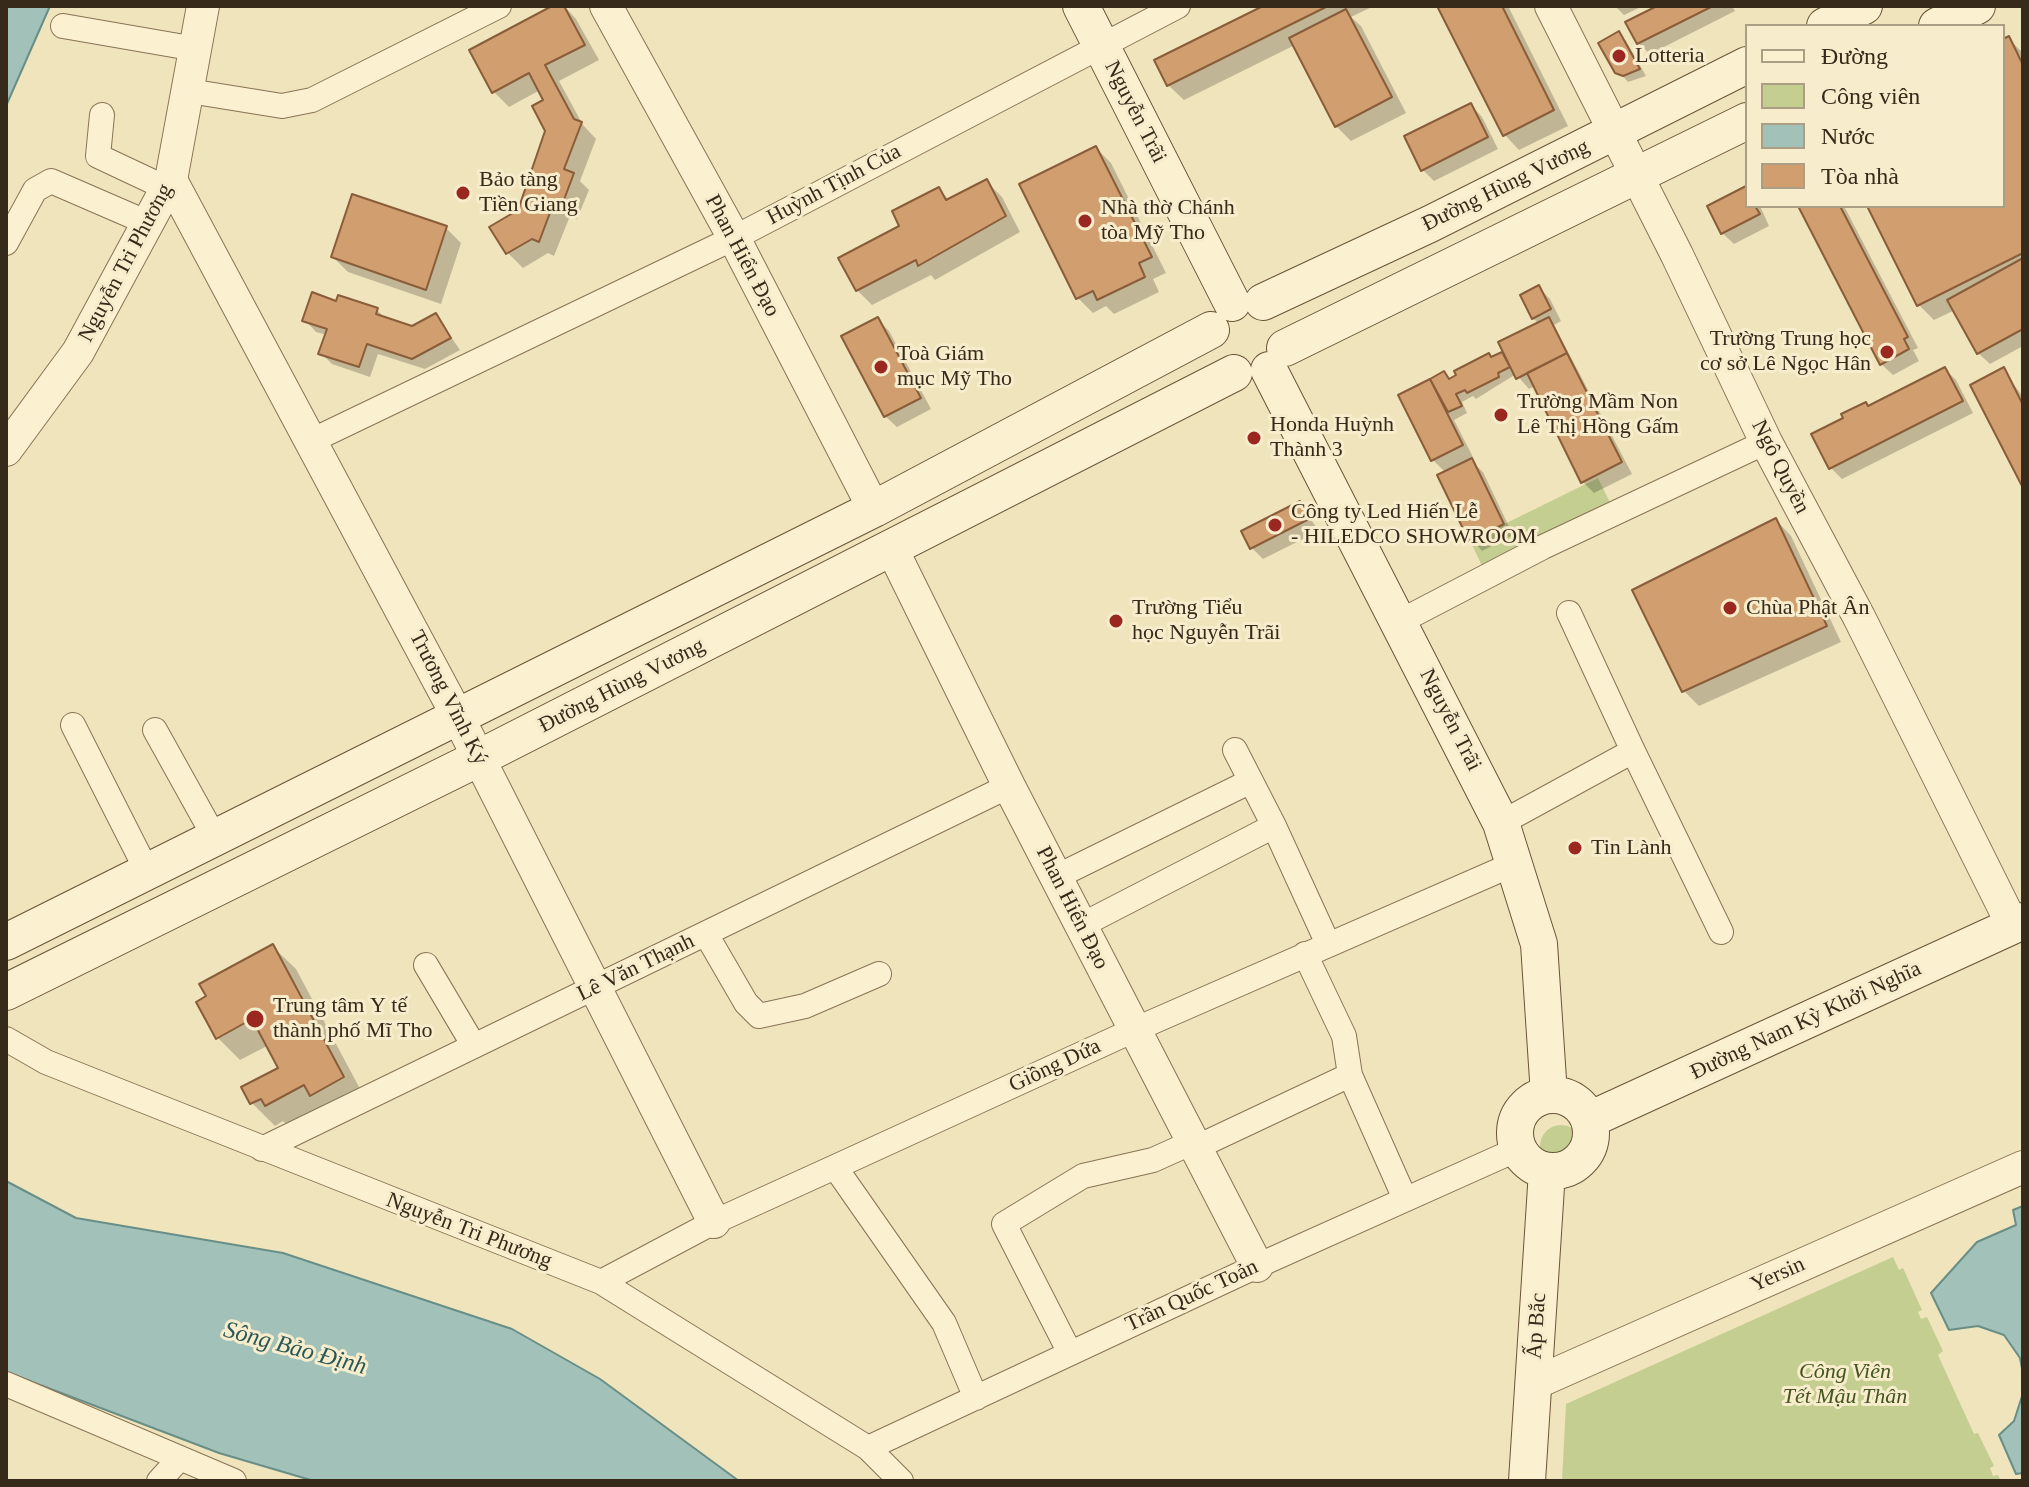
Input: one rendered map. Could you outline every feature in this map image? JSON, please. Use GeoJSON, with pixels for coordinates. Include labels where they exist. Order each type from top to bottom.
{"type":"FeatureCollection","features":[{"type":"Feature","properties":{"kind":"main road","name":"Nguyễn Trãi"},"geometry":{"type":"LineString","coordinates":[[1081,6],[1235,312]]}},
{"type":"Feature","properties":{"kind":"main road"},"geometry":{"type":"LineString","coordinates":[[1829,24],[1864,6]]}},
{"type":"Feature","properties":{"kind":"main road"},"geometry":{"type":"LineString","coordinates":[[1941,24],[1977,6]]}},
{"type":"Feature","properties":{"kind":"main road","name":"Đường Hùng Vương"},"geometry":{"type":"LineString","coordinates":[[6,942],[874,509],[1235,312],[1615,132],[1745,66]]}},
{"type":"Feature","properties":{"kind":"main road","name":"Đường Hùng Vương"},"geometry":{"type":"LineString","coordinates":[[6,992],[1745,122]]}},
{"type":"Feature","properties":{"kind":"main road","name":"Nguyễn Trãi"},"geometry":{"type":"LineString","coordinates":[[1235,312],[1283,321],[1288,335],[1263,364],[1221,366],[1215,356],[1235,312]]}},
{"type":"Feature","properties":{"kind":"main road","name":"Nguyễn Trãi"},"geometry":{"type":"LineString","coordinates":[[1263,364],[1401,621],[1501,823],[1539,944],[1549,1095]]}},
{"type":"Feature","properties":{"kind":"main road","name":"Đường Nam Kỳ Khởi Nghĩa"},"geometry":{"type":"LineString","coordinates":[[1589,1120],[2018,923]]}},
{"type":"Feature","properties":{"kind":"main road"},"geometry":{"type":"LineString","coordinates":[[1549,1095],[1578,1103],[1589,1120],[1590,1143],[1579,1162],[1569,1169],[1547,1171],[1525,1159],[1518,1149],[1515,1125],[1520,1114],[1537,1098],[1549,1095]]}},
{"type":"Feature","properties":{"kind":"main road","name":"Ấp Bắc"},"geometry":{"type":"LineString","coordinates":[[1527,1481],[1547,1171]]}},
{"type":"Feature","properties":{"kind":"street","name":"Nguyễn Tri Phương"},"geometry":{"type":"LineString","coordinates":[[6,450],[78,352],[169,184],[203,6]]}},
{"type":"Feature","properties":{"kind":"street"},"geometry":{"type":"LineString","coordinates":[[189,91],[282,106],[312,100],[499,6]]}},
{"type":"Feature","properties":{"kind":"street","name":"Phan Hiển Đạo"},"geometry":{"type":"LineString","coordinates":[[606,6],[734,238],[874,509]]}},
{"type":"Feature","properties":{"kind":"street","name":"Huỳnh Tịnh Của"},"geometry":{"type":"LineString","coordinates":[[313,440],[734,238],[1178,6]]}},
{"type":"Feature","properties":{"kind":"street","name":"Ngô Quyền"},"geometry":{"type":"LineString","coordinates":[[1551,6],[1766,442],[2018,923]]}},
{"type":"Feature","properties":{"kind":"street"},"geometry":{"type":"LineString","coordinates":[[63,26],[196,49]]}},
{"type":"Feature","properties":{"kind":"street"},"geometry":{"type":"LineString","coordinates":[[102,115],[98,156],[169,184]]}},
{"type":"Feature","properties":{"kind":"street"},"geometry":{"type":"LineString","coordinates":[[6,243],[35,190],[51,181],[148,223]]}},
{"type":"Feature","properties":{"kind":"street","name":"Trương Vĩnh Ký"},"geometry":{"type":"LineString","coordinates":[[169,184],[313,440],[458,717],[714,1222]]}},
{"type":"Feature","properties":{"kind":"street"},"geometry":{"type":"LineString","coordinates":[[1401,621],[1543,547],[1766,442]]}},
{"type":"Feature","properties":{"kind":"street","name":"Phan Hiển Đạo"},"geometry":{"type":"LineString","coordinates":[[892,549],[1009,786],[1257,1266]]}},
{"type":"Feature","properties":{"kind":"street"},"geometry":{"type":"LineString","coordinates":[[1569,613],[1721,932]]}},
{"type":"Feature","properties":{"kind":"street"},"geometry":{"type":"LineString","coordinates":[[73,725],[147,871]]}},
{"type":"Feature","properties":{"kind":"street"},"geometry":{"type":"LineString","coordinates":[[155,730],[215,838]]}},
{"type":"Feature","properties":{"kind":"street"},"geometry":{"type":"LineString","coordinates":[[1235,750],[1328,944]]}},
{"type":"Feature","properties":{"kind":"street"},"geometry":{"type":"LineString","coordinates":[[1501,823],[1633,751]]}},
{"type":"Feature","properties":{"kind":"street"},"geometry":{"type":"LineString","coordinates":[[1056,877],[1251,781]]}},
{"type":"Feature","properties":{"kind":"street","name":"Lê Văn Thạnh"},"geometry":{"type":"LineString","coordinates":[[262,1149],[1009,786]]}},
{"type":"Feature","properties":{"kind":"street"},"geometry":{"type":"LineString","coordinates":[[1082,925],[1274,826]]}},
{"type":"Feature","properties":{"kind":"street","name":"Giồng Dứa"},"geometry":{"type":"LineString","coordinates":[[601,1282],[714,1222],[1134,1030],[1516,863]]}},
{"type":"Feature","properties":{"kind":"street"},"geometry":{"type":"LineString","coordinates":[[706,934],[746,1003],[759,1016],[805,1006],[879,974]]}},
{"type":"Feature","properties":{"kind":"street"},"geometry":{"type":"LineString","coordinates":[[1305,954],[1344,1036],[1350,1075],[1405,1199]]}},
{"type":"Feature","properties":{"kind":"street"},"geometry":{"type":"LineString","coordinates":[[426,965],[474,1046]]}},
{"type":"Feature","properties":{"kind":"street","name":"Nguyễn Tri Phương"},"geometry":{"type":"LineString","coordinates":[[6,1039],[46,1062],[601,1282],[868,1448],[901,1481]]}},
{"type":"Feature","properties":{"kind":"street"},"geometry":{"type":"LineString","coordinates":[[1070,1353],[1004,1224],[1083,1176],[1110,1167],[1153,1160],[1194,1145],[1350,1075]]}},
{"type":"Feature","properties":{"kind":"street","name":"Trần Quốc Toản"},"geometry":{"type":"LineString","coordinates":[[868,1448],[1257,1266],[1518,1149]]}},
{"type":"Feature","properties":{"kind":"street"},"geometry":{"type":"LineString","coordinates":[[835,1167],[944,1323],[976,1398]]}},
{"type":"Feature","properties":{"kind":"street","name":"Yersin"},"geometry":{"type":"LineString","coordinates":[[1533,1384],[2023,1167]]}},
{"type":"Feature","properties":{"kind":"street"},"geometry":{"type":"LineString","coordinates":[[6,1384],[180,1458],[199,1475],[234,1481]]}},
{"type":"Feature","properties":{"kind":"street"},"geometry":{"type":"LineString","coordinates":[[159,1481],[180,1458]]}},
{"type":"Feature","properties":{"kind":"green space"},"geometry":{"type":"Polygon","coordinates":[[[1598,478],[1617,517],[1489,580],[1470,541],[1598,478]]]}},
{"type":"Feature","properties":{"kind":"green space"},"geometry":{"type":"Polygon","coordinates":[[[1561,1125],[1576,1131],[1582,1146],[1576,1161],[1561,1167],[1546,1161],[1540,1146],[1546,1131],[1561,1125]]]}},
{"type":"Feature","properties":{"kind":"green space","name":"Công Viên Tết Mậu Thân"},"geometry":{"type":"Polygon","coordinates":[[[1893,1257],[1899,1270],[1903,1268],[1922,1310],[1918,1312],[1921,1319],[1927,1317],[1943,1351],[1938,1355],[1974,1434],[1978,1433],[1994,1466],[1990,1468],[1993,1476],[1998,1475],[2001,1481],[1562,1481],[1566,1404],[1893,1257]]]}},
{"type":"Feature","properties":{"kind":"water"},"geometry":{"type":"Polygon","coordinates":[[[6,6],[50,6],[6,106],[6,6]]]}},
{"type":"Feature","properties":{"kind":"water","name":"Sông Bảo Định"},"geometry":{"type":"Polygon","coordinates":[[[6,1181],[76,1218],[283,1253],[512,1329],[600,1379],[739,1481],[314,1481],[219,1453],[6,1372],[6,1181]]]}},
{"type":"Feature","properties":{"kind":"water"},"geometry":{"type":"Polygon","coordinates":[[[2023,1206],[2023,1374],[2020,1358],[2004,1335],[1978,1326],[1949,1330],[1931,1293],[1977,1242],[2016,1225],[2013,1210],[2023,1206]]]}},
{"type":"Feature","properties":{"kind":"water"},"geometry":{"type":"Polygon","coordinates":[[[2023,1393],[2023,1473],[2016,1474],[1999,1435],[2014,1421],[2023,1393]]]}},
{"type":"Feature","properties":{"kind":"building"},"geometry":{"type":"Polygon","coordinates":[[[552,6],[564,6],[585,45],[545,65],[574,119],[582,122],[564,169],[574,173],[562,205],[554,202],[539,242],[532,239],[506,254],[489,227],[518,210],[545,131],[532,106],[543,100],[529,73],[492,93],[469,50],[552,6]]]}},
{"type":"Feature","properties":{"kind":"building"},"geometry":{"type":"Polygon","coordinates":[[[1263,6],[1328,6],[1167,86],[1154,60],[1263,6]]]}},
{"type":"Feature","properties":{"kind":"building"},"geometry":{"type":"Polygon","coordinates":[[[1437,6],[1502,6],[1554,110],[1503,136],[1437,6]]]}},
{"type":"Feature","properties":{"kind":"building"},"geometry":{"type":"Polygon","coordinates":[[[1657,6],[1713,6],[1637,44],[1625,22],[1657,6]]]}},
{"type":"Feature","properties":{"kind":"building"},"geometry":{"type":"Polygon","coordinates":[[[1346,9],[1392,97],[1335,127],[1289,38],[1346,9]]]}},
{"type":"Feature","properties":{"kind":"building","name":"Lotteria"},"geometry":{"type":"Polygon","coordinates":[[[1619,31],[1640,69],[1623,76],[1615,73],[1598,43],[1619,31]]]}},
{"type":"Feature","properties":{"kind":"building"},"geometry":{"type":"Polygon","coordinates":[[[2009,36],[2023,65],[2023,253],[1917,306],[1868,208],[2005,208],[2005,38],[2009,36]]]}},
{"type":"Feature","properties":{"kind":"building"},"geometry":{"type":"Polygon","coordinates":[[[1471,103],[1488,137],[1421,171],[1404,136],[1471,103]]]}},
{"type":"Feature","properties":{"kind":"building","name":"Nhà thờ Chánh tòa Mỹ Tho"},"geometry":{"type":"Polygon","coordinates":[[[1096,146],[1152,257],[1139,263],[1145,277],[1097,300],[1093,291],[1076,299],[1019,184],[1096,146]]]}},
{"type":"Feature","properties":{"kind":"building"},"geometry":{"type":"Polygon","coordinates":[[[987,179],[1006,216],[918,266],[916,260],[856,291],[838,258],[899,226],[892,211],[939,187],[946,200],[987,179]]]}},
{"type":"Feature","properties":{"kind":"building"},"geometry":{"type":"Polygon","coordinates":[[[1745,187],[1745,208],[1756,208],[1760,214],[1721,234],[1707,206],[1745,187]]]}},
{"type":"Feature","properties":{"kind":"building"},"geometry":{"type":"Polygon","coordinates":[[[352,194],[447,226],[426,290],[331,257],[352,194]]]}},
{"type":"Feature","properties":{"kind":"building"},"geometry":{"type":"Polygon","coordinates":[[[1799,208],[1841,208],[1908,337],[1904,339],[1909,349],[1880,365],[1799,208]]]}},
{"type":"Feature","properties":{"kind":"building"},"geometry":{"type":"Polygon","coordinates":[[[2023,258],[2023,329],[1977,354],[1947,300],[2023,258]]]}},
{"type":"Feature","properties":{"kind":"building"},"geometry":{"type":"Polygon","coordinates":[[[1539,285],[1551,309],[1532,319],[1520,295],[1539,285]]]}},
{"type":"Feature","properties":{"kind":"building"},"geometry":{"type":"Polygon","coordinates":[[[312,292],[336,301],[338,295],[378,308],[376,314],[412,326],[436,313],[451,338],[412,359],[367,344],[359,367],[318,354],[327,329],[302,321],[312,292]]]}},
{"type":"Feature","properties":{"kind":"building","name":"Toà Giám mục Mỹ Tho"},"geometry":{"type":"Polygon","coordinates":[[[878,317],[921,398],[884,417],[841,336],[878,317]]]}},
{"type":"Feature","properties":{"kind":"building"},"geometry":{"type":"Polygon","coordinates":[[[1549,317],[1567,353],[1516,379],[1498,342],[1549,317]]]}},
{"type":"Feature","properties":{"kind":"building"},"geometry":{"type":"Polygon","coordinates":[[[1502,352],[1510,367],[1498,373],[1499,377],[1467,393],[1465,390],[1456,394],[1462,406],[1448,412],[1430,379],[1444,371],[1449,379],[1456,375],[1454,371],[1489,353],[1491,357],[1502,352]]]}},
{"type":"Feature","properties":{"kind":"building"},"geometry":{"type":"Polygon","coordinates":[[[1567,353],[1622,462],[1581,483],[1527,373],[1567,353]]]}},
{"type":"Feature","properties":{"kind":"building"},"geometry":{"type":"Polygon","coordinates":[[[1945,367],[1963,401],[1829,469],[1811,434],[1843,418],[1841,414],[1866,402],[1868,406],[1945,367]]]}},
{"type":"Feature","properties":{"kind":"building"},"geometry":{"type":"Polygon","coordinates":[[[2004,367],[2023,405],[2023,488],[1970,385],[2004,367]]]}},
{"type":"Feature","properties":{"kind":"building"},"geometry":{"type":"Polygon","coordinates":[[[1430,379],[1463,445],[1431,461],[1398,395],[1430,379]]]}},
{"type":"Feature","properties":{"kind":"building"},"geometry":{"type":"Polygon","coordinates":[[[1472,458],[1504,524],[1469,541],[1437,475],[1472,458]]]}},
{"type":"Feature","properties":{"kind":"building","name":"Công ty Led Hiến Lễ - HILEDCO SHOWROOM"},"geometry":{"type":"Polygon","coordinates":[[[1300,501],[1309,519],[1250,549],[1241,531],[1300,501]]]}},
{"type":"Feature","properties":{"kind":"building","name":"Chùa Phật Ân"},"geometry":{"type":"Polygon","coordinates":[[[1776,518],[1827,626],[1682,692],[1632,590],[1776,518]]]}},
{"type":"Feature","properties":{"kind":"building"},"geometry":{"type":"Polygon","coordinates":[[[273,944],[344,1077],[310,1096],[304,1085],[265,1106],[261,1099],[250,1104],[241,1087],[278,1068],[252,1019],[216,1039],[196,1002],[206,996],[199,984],[273,944]]]}},
{"type":"Feature","properties":{"kind":"place","name":"Lotteria"},"geometry":{"type":"Point","coordinates":[1619,56]}},
{"type":"Feature","properties":{"kind":"place","name":"Bảo tàng Tiền Giang"},"geometry":{"type":"Point","coordinates":[463,193]}},
{"type":"Feature","properties":{"kind":"place","name":"Nhà thờ Chánh tòa Mỹ Tho"},"geometry":{"type":"Point","coordinates":[1085,221]}},
{"type":"Feature","properties":{"kind":"place","name":"Trường Trung học cơ sở Lê Ngọc Hân"},"geometry":{"type":"Point","coordinates":[1887,352]}},
{"type":"Feature","properties":{"kind":"place","name":"Toà Giám mục Mỹ Tho"},"geometry":{"type":"Point","coordinates":[881,367]}},
{"type":"Feature","properties":{"kind":"place","name":"Trường Mầm Non Lê Thị Hồng Gấm"},"geometry":{"type":"Point","coordinates":[1501,415]}},
{"type":"Feature","properties":{"kind":"place","name":"Honda Huỳnh Thành 3"},"geometry":{"type":"Point","coordinates":[1254,438]}},
{"type":"Feature","properties":{"kind":"place","name":"Công ty Led Hiến Lễ - HILEDCO SHOWROOM"},"geometry":{"type":"Point","coordinates":[1275,525]}},
{"type":"Feature","properties":{"kind":"place","name":"Chùa Phật Ân"},"geometry":{"type":"Point","coordinates":[1730,608]}},
{"type":"Feature","properties":{"kind":"place","name":"Trường Tiểu học Nguyễn Trãi"},"geometry":{"type":"Point","coordinates":[1116,621]}},
{"type":"Feature","properties":{"kind":"place","name":"Tin Lành"},"geometry":{"type":"Point","coordinates":[1575,848]}},
{"type":"Feature","properties":{"kind":"place","name":"Trung tâm Y tế thành phố Mĩ Tho"},"geometry":{"type":"Point","coordinates":[255,1019]}}]}
